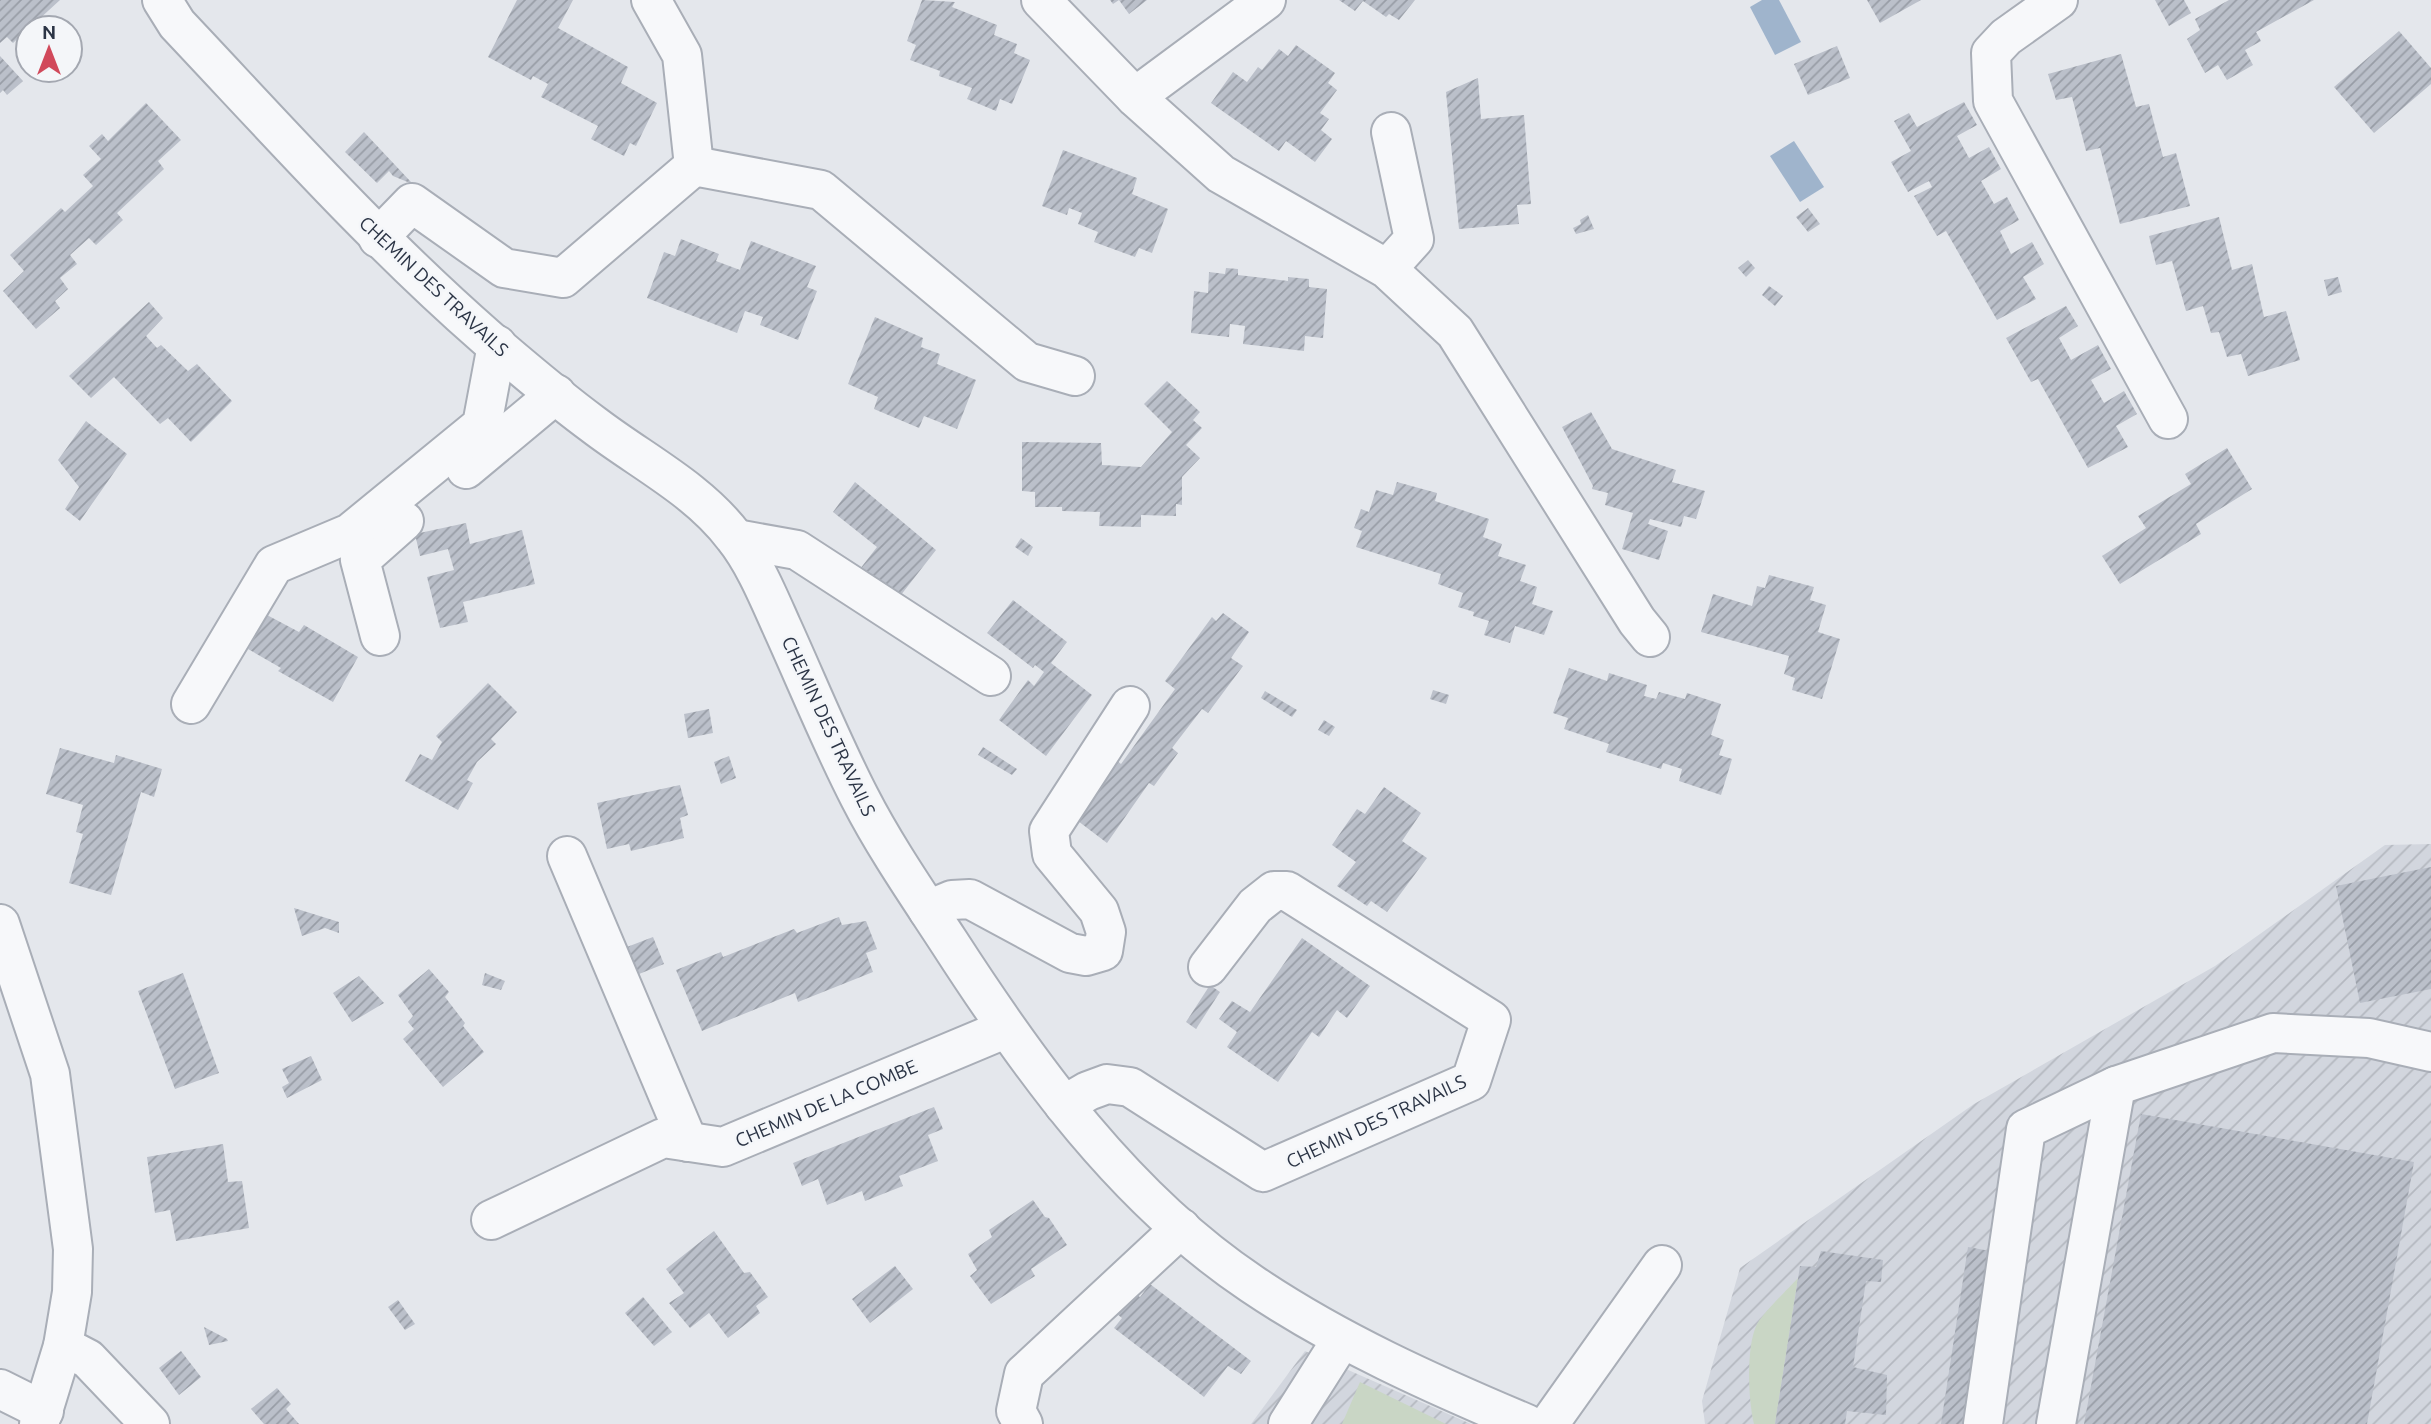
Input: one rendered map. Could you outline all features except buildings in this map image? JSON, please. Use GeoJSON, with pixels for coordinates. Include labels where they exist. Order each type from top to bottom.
{"type":"FeatureCollection","features":[{"type":"Feature","properties":{"kind":"street"},"geometry":{"type":"LineString","coordinates":[[651,0],[682,55],[694,166]]}},
{"type":"Feature","properties":{"kind":"street"},"geometry":{"type":"LineString","coordinates":[[1041,0],[1135,97],[1221,174],[1387,269],[1455,332],[1637,621],[1650,637]]}},
{"type":"Feature","properties":{"kind":"street"},"geometry":{"type":"LineString","coordinates":[[1135,97],[1266,0]]}},
{"type":"Feature","properties":{"kind":"street"},"geometry":{"type":"LineString","coordinates":[[2058,0],[2006,37],[1991,53],[1993,101],[2168,419]]}},
{"type":"Feature","properties":{"kind":"street","name":"CHEMIN DES TRAVAILS"},"geometry":{"type":"LineString","coordinates":[[169,4],[177,24],[379,239],[497,345],[592,424],[705,505],[736,539],[769,598],[860,799],[928,910],[1005,1028],[1063,1105],[1127,1177],[1193,1240],[1251,1283],[1342,1339],[1506,1420]]}},
{"type":"Feature","properties":{"kind":"street"},"geometry":{"type":"LineString","coordinates":[[1387,269],[1414,239],[1391,132]]}},
{"type":"Feature","properties":{"kind":"street"},"geometry":{"type":"LineString","coordinates":[[379,239],[412,203],[504,268],[562,278],[694,166]]}},
{"type":"Feature","properties":{"kind":"street"},"geometry":{"type":"LineString","coordinates":[[694,166],[821,190],[1027,362],[1075,376]]}},
{"type":"Feature","properties":{"kind":"street"},"geometry":{"type":"LineString","coordinates":[[191,704],[274,565],[350,533],[482,425],[497,345]]}},
{"type":"Feature","properties":{"kind":"street"},"geometry":{"type":"LineString","coordinates":[[380,636],[360,560],[556,394]]}},
{"type":"Feature","properties":{"kind":"street"},"geometry":{"type":"LineString","coordinates":[[736,539],[797,550],[990,676]]}},
{"type":"Feature","properties":{"kind":"street"},"geometry":{"type":"LineString","coordinates":[[928,910],[952,900],[970,899],[1070,953],[1086,956],[1103,951],[1106,932],[1098,911],[1052,854],[1049,831],[1130,706]]}},
{"type":"Feature","properties":{"kind":"street"},"geometry":{"type":"LineString","coordinates":[[567,856],[688,1142]]}},
{"type":"Feature","properties":{"kind":"street","name":"CHEMIN DES TRAVAILS"},"geometry":{"type":"LineString","coordinates":[[1063,1105],[1107,1084],[1130,1087],[1263,1172],[1471,1081],[1491,1020],[1287,891],[1275,891],[1255,906],[1208,967]]}},
{"type":"Feature","properties":{"kind":"street"},"geometry":{"type":"LineString","coordinates":[[0,924],[50,1074],[73,1249],[72,1292],[62,1346],[41,1418],[0,1389]]}},
{"type":"Feature","properties":{"kind":"street","name":"CHEMIN DE LA COMBE"},"geometry":{"type":"LineString","coordinates":[[491,1220],[663,1138],[723,1147],[1005,1028]]}},
{"type":"Feature","properties":{"kind":"street"},"geometry":{"type":"LineString","coordinates":[[1983,1424],[2026,1129],[2116,1086],[2273,1033],[2369,1038],[2431,1052]]}},
{"type":"Feature","properties":{"kind":"street"},"geometry":{"type":"LineString","coordinates":[[2056,1424],[2116,1086]]}},
{"type":"Feature","properties":{"kind":"street"},"geometry":{"type":"LineString","coordinates":[[1023,1424],[1016,1411],[1024,1374],[1181,1228]]}},
{"type":"Feature","properties":{"kind":"street"},"geometry":{"type":"LineString","coordinates":[[1549,1424],[1662,1265]]}},
{"type":"Feature","properties":{"kind":"street"},"geometry":{"type":"LineString","coordinates":[[1288,1424],[1342,1339]]}},
{"type":"Feature","properties":{"kind":"street"},"geometry":{"type":"LineString","coordinates":[[62,1346],[88,1359],[150,1424]]}},
{"type":"Feature","properties":{"kind":"shaded area"},"geometry":{"type":"Polygon","coordinates":[[[2431,844],[2431,1424],[1705,1424],[1702,1401],[1740,1268],[1974,1104],[2215,966],[2385,845],[2431,844]]]}},
{"type":"Feature","properties":{"kind":"shaded area"},"geometry":{"type":"Polygon","coordinates":[[[1305,1351],[1471,1424],[1251,1424],[1305,1351]]]}},
{"type":"Feature","properties":{"kind":"green space"},"geometry":{"type":"Polygon","coordinates":[[[1798,1278],[1775,1424],[1754,1424],[1749,1373],[1753,1334],[1761,1319],[1798,1278]]]}},
{"type":"Feature","properties":{"kind":"green space"},"geometry":{"type":"Polygon","coordinates":[[[1360,1382],[1446,1424],[1342,1424],[1360,1382]]]}},
{"type":"Feature","properties":{"kind":"water"},"geometry":{"type":"Polygon","coordinates":[[[1762,0],[1779,0],[1801,42],[1775,55],[1750,7],[1762,0]]]}},
{"type":"Feature","properties":{"kind":"water"},"geometry":{"type":"Polygon","coordinates":[[[1794,141],[1824,187],[1800,202],[1770,156],[1794,141]]]}}]}
